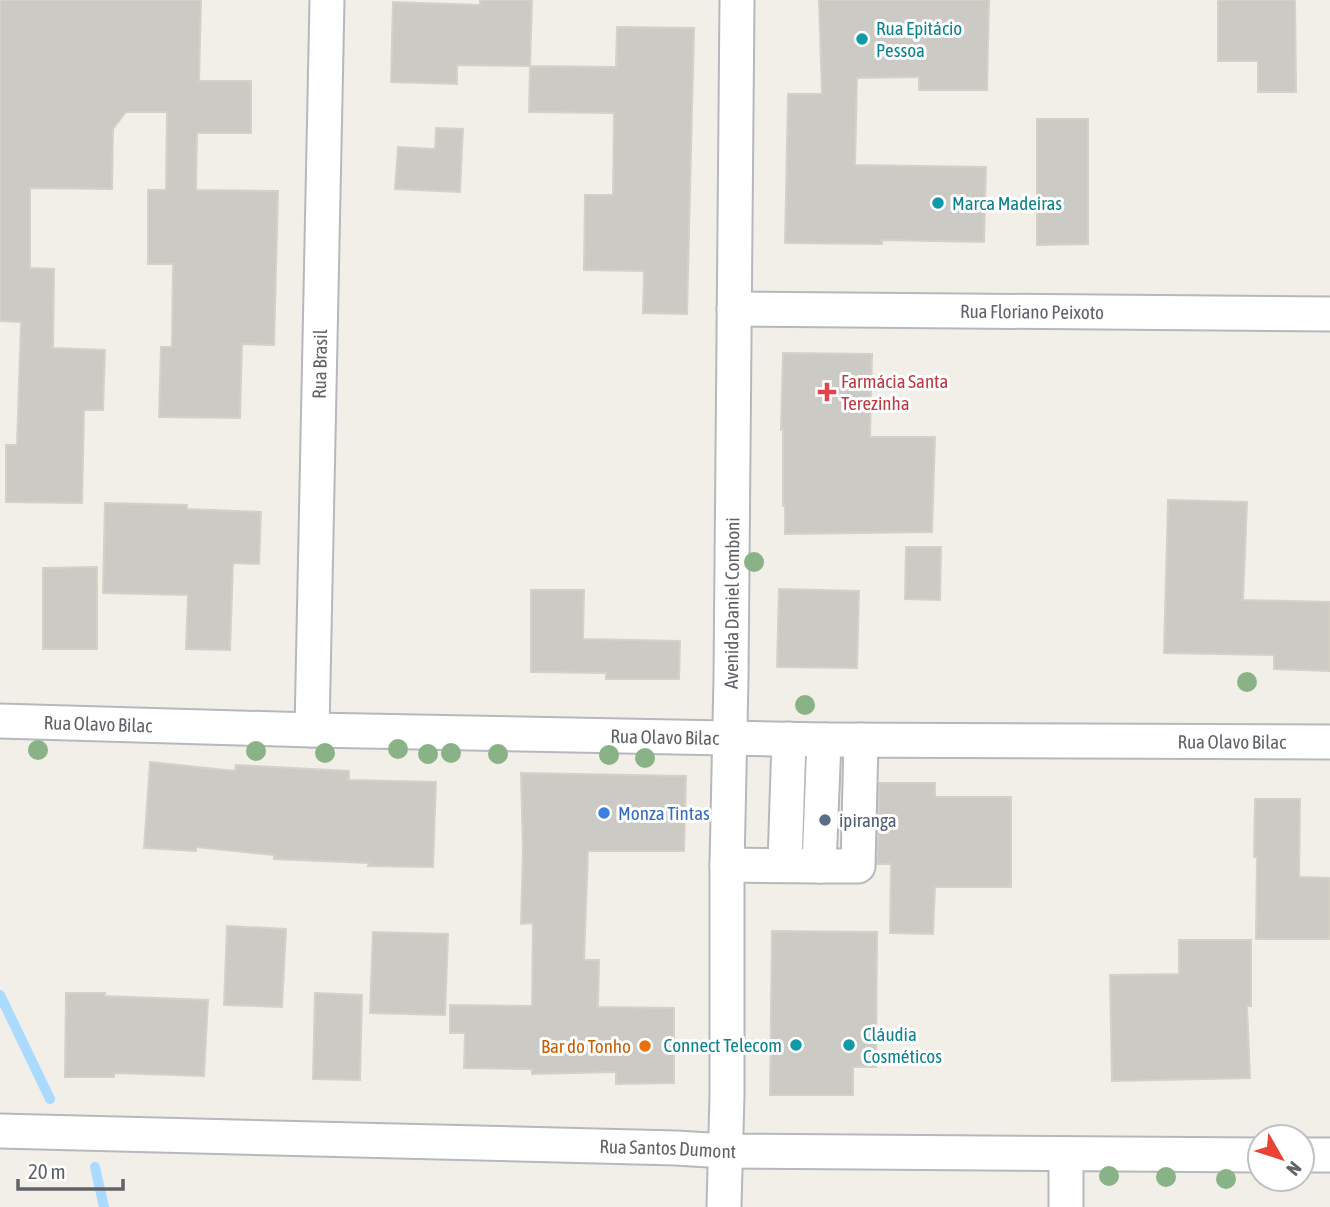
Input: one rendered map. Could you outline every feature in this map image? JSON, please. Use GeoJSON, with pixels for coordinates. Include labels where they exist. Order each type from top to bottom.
{"type":"FeatureCollection","features":[{"type":"Feature","properties":{"kind":"street","name":"Rua Brasil"},"geometry":{"type":"LineString","coordinates":[[312,730],[327,0]]}},
{"type":"Feature","properties":{"kind":"street","name":"Avenida Daniel Comboni"},"geometry":{"type":"LineString","coordinates":[[724,1207],[737,0]]}},
{"type":"Feature","properties":{"kind":"street","name":"Rua Floriano Peixoto"},"geometry":{"type":"LineString","coordinates":[[734,309],[1330,314]]}},
{"type":"Feature","properties":{"kind":"street","name":"Rua Olavo Bilac"},"geometry":{"type":"LineString","coordinates":[[0,720],[312,730],[824,740],[1330,742]]}},
{"type":"Feature","properties":{"kind":"street"},"geometry":{"type":"LineString","coordinates":[[786,865],[789,739]]}},
{"type":"Feature","properties":{"kind":"street"},"geometry":{"type":"LineString","coordinates":[[819,866],[824,740]]}},
{"type":"Feature","properties":{"kind":"street"},"geometry":{"type":"LineString","coordinates":[[727,865],[858,866],[861,740]]}},
{"type":"Feature","properties":{"kind":"street","name":"Rua Santos Dumont"},"geometry":{"type":"LineString","coordinates":[[0,1131],[726,1151],[1246,1155]]}},
{"type":"Feature","properties":{"kind":"street"},"geometry":{"type":"LineString","coordinates":[[1066,1154],[1066,1207]]}},
{"type":"Feature","properties":{"kind":"building"},"geometry":{"type":"Polygon","coordinates":[[[0,0],[201,0],[199,81],[251,81],[251,133],[197,133],[196,190],[278,191],[274,345],[242,344],[240,418],[159,417],[161,347],[172,347],[173,264],[148,264],[148,190],[166,190],[167,112],[126,112],[113,129],[112,189],[30,188],[30,268],[54,269],[53,348],[105,350],[103,410],[84,410],[82,503],[6,502],[6,445],[17,445],[21,322],[0,321],[0,0]]]}},
{"type":"Feature","properties":{"kind":"building"},"geometry":{"type":"Polygon","coordinates":[[[480,0],[532,0],[530,66],[457,65],[457,84],[391,82],[393,2],[480,5],[480,0]]]}},
{"type":"Feature","properties":{"kind":"building"},"geometry":{"type":"Polygon","coordinates":[[[819,0],[989,0],[987,90],[919,90],[919,77],[857,78],[855,165],[986,167],[984,242],[882,240],[882,244],[785,243],[788,94],[822,94],[819,0]]]}},
{"type":"Feature","properties":{"kind":"building"},"geometry":{"type":"Polygon","coordinates":[[[1218,0],[1295,0],[1296,92],[1258,92],[1258,61],[1218,61],[1218,0]]]}},
{"type":"Feature","properties":{"kind":"building"},"geometry":{"type":"Polygon","coordinates":[[[617,27],[694,28],[687,314],[643,313],[644,271],[584,270],[585,195],[613,195],[614,113],[529,112],[530,66],[616,67],[617,27]]]}},
{"type":"Feature","properties":{"kind":"building"},"geometry":{"type":"Polygon","coordinates":[[[1037,119],[1088,119],[1088,244],[1037,245],[1037,119]]]}},
{"type":"Feature","properties":{"kind":"building"},"geometry":{"type":"Polygon","coordinates":[[[436,128],[463,129],[460,192],[395,189],[398,147],[435,149],[436,128]]]}},
{"type":"Feature","properties":{"kind":"building"},"geometry":{"type":"Polygon","coordinates":[[[783,353],[872,354],[870,437],[935,437],[932,532],[785,534],[781,430],[783,353]]]}},
{"type":"Feature","properties":{"kind":"building"},"geometry":{"type":"Polygon","coordinates":[[[1168,500],[1247,502],[1243,600],[1330,602],[1330,671],[1274,669],[1274,655],[1164,653],[1168,500]]]}},
{"type":"Feature","properties":{"kind":"building"},"geometry":{"type":"Polygon","coordinates":[[[105,503],[187,505],[187,509],[261,512],[259,564],[233,563],[230,650],[186,649],[188,595],[103,593],[105,503]]]}},
{"type":"Feature","properties":{"kind":"building"},"geometry":{"type":"Polygon","coordinates":[[[906,547],[941,547],[940,600],[905,599],[906,547]]]}},
{"type":"Feature","properties":{"kind":"building"},"geometry":{"type":"Polygon","coordinates":[[[97,567],[97,649],[43,649],[43,568],[97,567]]]}},
{"type":"Feature","properties":{"kind":"building"},"geometry":{"type":"Polygon","coordinates":[[[779,589],[859,591],[857,668],[777,667],[779,589]]]}},
{"type":"Feature","properties":{"kind":"building"},"geometry":{"type":"Polygon","coordinates":[[[531,590],[584,590],[583,639],[680,641],[679,679],[606,679],[606,673],[531,672],[531,590]]]}},
{"type":"Feature","properties":{"kind":"building"},"geometry":{"type":"Polygon","coordinates":[[[150,762],[235,771],[236,765],[349,771],[349,780],[436,782],[433,867],[368,866],[369,863],[274,859],[274,855],[196,847],[196,851],[144,848],[150,762]]]}},
{"type":"Feature","properties":{"kind":"building"},"geometry":{"type":"Polygon","coordinates":[[[521,773],[686,776],[684,851],[588,851],[584,960],[599,960],[598,1007],[674,1008],[674,1083],[616,1084],[616,1072],[532,1074],[532,1069],[464,1068],[465,1033],[450,1033],[450,1005],[532,1006],[533,923],[521,924],[521,773]]]}},
{"type":"Feature","properties":{"kind":"building"},"geometry":{"type":"Polygon","coordinates":[[[879,783],[935,783],[935,797],[1011,797],[1011,887],[935,887],[933,934],[890,933],[891,864],[877,864],[879,783]]]}},
{"type":"Feature","properties":{"kind":"building"},"geometry":{"type":"Polygon","coordinates":[[[1255,799],[1300,799],[1299,877],[1330,878],[1330,939],[1256,939],[1255,799]]]}},
{"type":"Feature","properties":{"kind":"building"},"geometry":{"type":"Polygon","coordinates":[[[227,926],[286,929],[282,1007],[224,1005],[227,926]]]}},
{"type":"Feature","properties":{"kind":"building"},"geometry":{"type":"Polygon","coordinates":[[[772,931],[877,932],[876,1067],[853,1067],[853,1095],[770,1095],[772,931]]]}},
{"type":"Feature","properties":{"kind":"building"},"geometry":{"type":"Polygon","coordinates":[[[373,932],[448,934],[445,1015],[370,1013],[373,932]]]}},
{"type":"Feature","properties":{"kind":"building"},"geometry":{"type":"Polygon","coordinates":[[[1179,940],[1251,940],[1251,1006],[1247,1006],[1250,1078],[1112,1081],[1110,975],[1179,974],[1179,940]]]}},
{"type":"Feature","properties":{"kind":"building"},"geometry":{"type":"Polygon","coordinates":[[[66,993],[208,1000],[204,1076],[114,1073],[114,1077],[65,1077],[66,993]]]}},
{"type":"Feature","properties":{"kind":"building"},"geometry":{"type":"Polygon","coordinates":[[[315,993],[362,995],[360,1080],[313,1079],[315,993]]]}},
{"type":"Feature","properties":{"kind":"waterway"},"geometry":{"type":"LineString","coordinates":[[0,995],[50,1099]]}},
{"type":"Feature","properties":{"kind":"waterway"},"geometry":{"type":"LineString","coordinates":[[95,1167],[104,1207]]}},
{"type":"Feature","properties":{"kind":"place","name":"Rua Epitácio Pessoa"},"geometry":{"type":"Point","coordinates":[862,39]}},
{"type":"Feature","properties":{"kind":"place","name":"Marca Madeiras"},"geometry":{"type":"Point","coordinates":[938,203]}},
{"type":"Feature","properties":{"kind":"place","name":"Farmácia Santa Terezinha"},"geometry":{"type":"Point","coordinates":[827,392]}},
{"type":"Feature","properties":{"kind":"place","name":"Monza Tintas"},"geometry":{"type":"Point","coordinates":[604,813]}},
{"type":"Feature","properties":{"kind":"place","name":"ipiranga"},"geometry":{"type":"Point","coordinates":[825,820]}},
{"type":"Feature","properties":{"kind":"place","name":"Connect Telecom"},"geometry":{"type":"Point","coordinates":[796,1045]}},
{"type":"Feature","properties":{"kind":"place","name":"Cláudia Cosméticos"},"geometry":{"type":"Point","coordinates":[849,1045]}},
{"type":"Feature","properties":{"kind":"place","name":"Bar do Tonho"},"geometry":{"type":"Point","coordinates":[645,1046]}}]}
